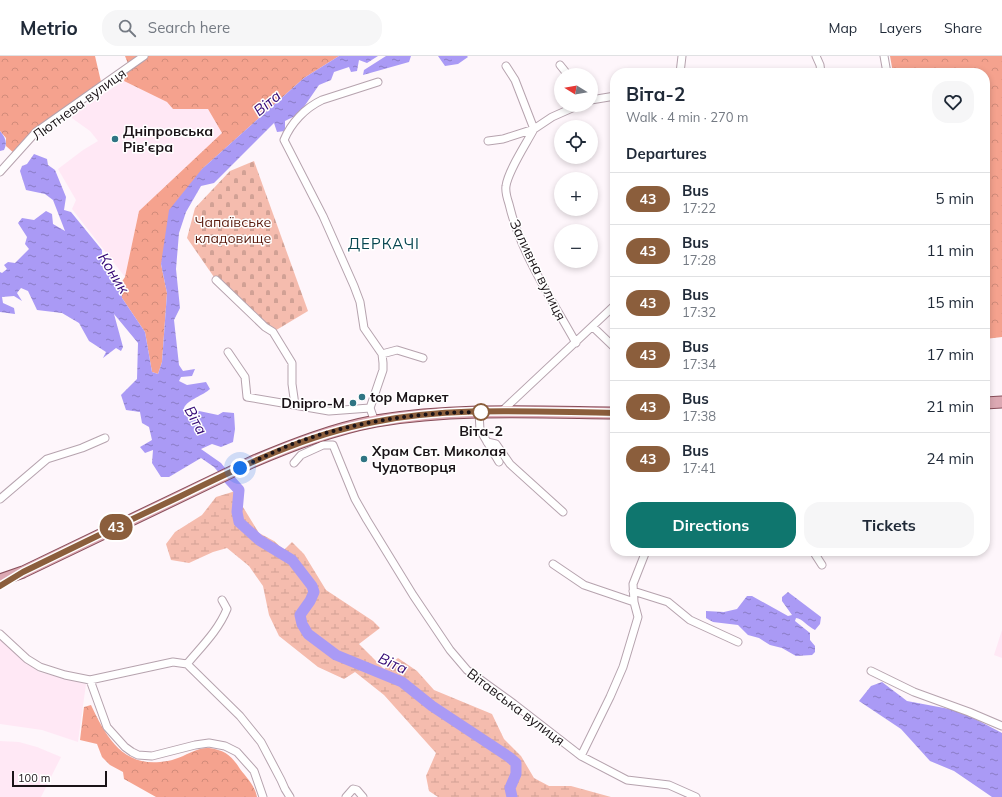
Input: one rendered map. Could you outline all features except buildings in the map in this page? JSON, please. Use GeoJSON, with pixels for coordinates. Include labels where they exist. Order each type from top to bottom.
{"type":"FeatureCollection","features":[{"type":"Feature","properties":{"kind":"main road"},"geometry":{"type":"LineString","coordinates":[[990,403],[1002,402]]}},
{"type":"Feature","properties":{"kind":"main road"},"geometry":{"type":"LineString","coordinates":[[0,586],[23,572],[252,462],[291,445],[321,435],[375,422],[434,414],[502,411],[610,413]]}},
{"type":"Feature","properties":{"kind":"main road"},"geometry":{"type":"LineString","coordinates":[[0,580],[23,572]]}},
{"type":"Feature","properties":{"kind":"street","name":"Лютнева вулиця"},"geometry":{"type":"LineString","coordinates":[[0,172],[36,132],[144,56]]}},
{"type":"Feature","properties":{"kind":"street"},"geometry":{"type":"LineString","coordinates":[[681,68],[682,56]]}},
{"type":"Feature","properties":{"kind":"street"},"geometry":{"type":"LineString","coordinates":[[816,56],[820,68]]}},
{"type":"Feature","properties":{"kind":"street"},"geometry":{"type":"LineString","coordinates":[[884,56],[886,68]]}},
{"type":"Feature","properties":{"kind":"street"},"geometry":{"type":"LineString","coordinates":[[506,66],[515,80],[534,129]]}},
{"type":"Feature","properties":{"kind":"street"},"geometry":{"type":"LineString","coordinates":[[375,422],[370,408],[384,363],[382,354],[364,328],[360,302],[354,286],[323,216],[284,140],[288,130],[313,104],[378,82]]}},
{"type":"Feature","properties":{"kind":"street"},"geometry":{"type":"LineString","coordinates":[[598,99],[610,97]]}},
{"type":"Feature","properties":{"kind":"street"},"geometry":{"type":"LineString","coordinates":[[488,141],[503,139],[534,129],[552,117],[563,112]]}},
{"type":"Feature","properties":{"kind":"street","name":"Заливна вулиця"},"geometry":{"type":"LineString","coordinates":[[534,129],[509,175],[506,186],[506,194],[511,214],[523,246],[576,343]]}},
{"type":"Feature","properties":{"kind":"street"},"geometry":{"type":"LineString","coordinates":[[216,280],[265,327],[273,332],[290,357],[292,363],[292,384],[295,405]]}},
{"type":"Feature","properties":{"kind":"street"},"geometry":{"type":"LineString","coordinates":[[502,411],[610,311]]}},
{"type":"Feature","properties":{"kind":"street"},"geometry":{"type":"LineString","coordinates":[[592,327],[610,343]]}},
{"type":"Feature","properties":{"kind":"street"},"geometry":{"type":"LineString","coordinates":[[382,354],[397,350],[423,358]]}},
{"type":"Feature","properties":{"kind":"street"},"geometry":{"type":"LineString","coordinates":[[228,352],[245,377],[247,397],[329,411],[370,408]]}},
{"type":"Feature","properties":{"kind":"street"},"geometry":{"type":"LineString","coordinates":[[479,412],[480,430],[500,462]]}},
{"type":"Feature","properties":{"kind":"street"},"geometry":{"type":"LineString","coordinates":[[0,499],[47,459],[82,448],[105,438]]}},
{"type":"Feature","properties":{"kind":"street"},"geometry":{"type":"LineString","coordinates":[[487,442],[496,444],[510,464],[563,512]]}},
{"type":"Feature","properties":{"kind":"street","name":"Вітавська вулиця"},"geometry":{"type":"LineString","coordinates":[[294,463],[301,455],[323,445],[333,445],[355,499],[367,520],[413,595],[450,650],[467,670],[581,756],[627,780],[669,785],[696,797]]}},
{"type":"Feature","properties":{"kind":"street"},"geometry":{"type":"LineString","coordinates":[[581,756],[623,666],[638,617],[634,602],[633,584],[644,556]]}},
{"type":"Feature","properties":{"kind":"street"},"geometry":{"type":"LineString","coordinates":[[816,556],[822,565]]}},
{"type":"Feature","properties":{"kind":"street"},"geometry":{"type":"LineString","coordinates":[[553,564],[584,585],[634,602]]}},
{"type":"Feature","properties":{"kind":"street"},"geometry":{"type":"LineString","coordinates":[[633,591],[668,602],[690,620],[738,642]]}},
{"type":"Feature","properties":{"kind":"street"},"geometry":{"type":"LineString","coordinates":[[187,664],[222,620],[227,609],[222,600]]}},
{"type":"Feature","properties":{"kind":"street"},"geometry":{"type":"LineString","coordinates":[[0,634],[27,659],[40,667],[65,675],[90,680],[173,662],[187,664],[240,716],[261,742],[281,780],[284,789],[290,797]]}},
{"type":"Feature","properties":{"kind":"street"},"geometry":{"type":"LineString","coordinates":[[871,671],[914,692],[1002,726]]}},
{"type":"Feature","properties":{"kind":"street"},"geometry":{"type":"LineString","coordinates":[[90,680],[107,727],[125,747],[132,752],[138,755],[152,756],[209,743],[225,746],[237,752],[254,770],[263,797]]}},
{"type":"Feature","properties":{"kind":"street"},"geometry":{"type":"LineString","coordinates":[[346,797],[353,789],[357,790],[363,797]]}},
{"type":"Feature","properties":{"kind":"shaded area"},"geometry":{"type":"Polygon","coordinates":[[[124,81],[167,102],[173,109],[208,109],[222,133],[139,211],[125,277],[72,209],[76,200],[58,169],[83,150],[98,141],[90,131],[69,116],[124,81]]]}},
{"type":"Feature","properties":{"kind":"shaded area"},"geometry":{"type":"Polygon","coordinates":[[[1002,630],[1002,658],[994,655],[1002,630]]]}},
{"type":"Feature","properties":{"kind":"shaded area"},"geometry":{"type":"Polygon","coordinates":[[[0,640],[39,672],[86,684],[78,742],[42,730],[0,724],[0,640]]]}},
{"type":"Feature","properties":{"kind":"shaded area"},"geometry":{"type":"Polygon","coordinates":[[[0,741],[19,742],[37,747],[61,757],[41,797],[0,797],[0,741]]]}},
{"type":"Feature","properties":{"kind":"green space"},"geometry":{"type":"Polygon","coordinates":[[[0,56],[95,56],[102,86],[36,132],[15,154],[6,146],[6,138],[0,131],[0,56]]]}},
{"type":"Feature","properties":{"kind":"green space"},"geometry":{"type":"Polygon","coordinates":[[[125,56],[339,56],[304,78],[202,169],[161,264],[167,293],[162,362],[158,374],[152,372],[145,332],[122,298],[121,283],[125,277],[139,211],[222,133],[208,109],[173,109],[167,102],[124,81],[129,66],[125,56]]]}},
{"type":"Feature","properties":{"kind":"green space"},"geometry":{"type":"Polygon","coordinates":[[[890,56],[1002,56],[1002,337],[990,338],[990,68],[892,68],[890,56]]]}},
{"type":"Feature","properties":{"kind":"green space","name":"Чапаївське кладовище"},"geometry":{"type":"Polygon","coordinates":[[[254,161],[308,311],[273,332],[216,280],[187,238],[195,208],[230,171],[254,161]]]}},
{"type":"Feature","properties":{"kind":"green space"},"geometry":{"type":"Polygon","coordinates":[[[242,489],[243,507],[259,533],[274,541],[284,550],[292,542],[304,554],[326,590],[373,621],[380,628],[359,644],[384,669],[398,658],[417,671],[434,690],[492,714],[504,739],[521,756],[534,778],[549,786],[571,786],[611,797],[438,797],[429,791],[426,776],[436,753],[384,695],[355,672],[344,679],[318,667],[279,636],[269,615],[263,586],[249,566],[227,548],[213,552],[189,563],[171,560],[166,544],[175,532],[202,515],[216,497],[242,489]]]}},
{"type":"Feature","properties":{"kind":"green space"},"geometry":{"type":"Polygon","coordinates":[[[91,705],[102,727],[116,746],[125,754],[135,759],[147,762],[160,762],[173,760],[200,749],[209,748],[219,750],[228,754],[234,761],[253,786],[257,797],[156,797],[124,779],[123,772],[110,765],[102,757],[97,744],[80,740],[84,707],[91,705]]]}},
{"type":"Feature","properties":{"kind":"water"},"geometry":{"type":"Polygon","coordinates":[[[339,56],[378,56],[367,63],[359,60],[357,71],[351,72],[349,67],[334,72],[331,80],[319,85],[299,114],[285,121],[285,131],[277,132],[274,123],[214,183],[201,186],[186,212],[179,233],[176,269],[180,308],[174,320],[179,365],[183,371],[195,369],[192,376],[181,377],[179,381],[187,385],[206,382],[210,389],[188,402],[184,408],[184,415],[189,416],[199,411],[218,415],[223,412],[234,413],[235,429],[233,442],[221,447],[212,444],[201,449],[221,463],[242,489],[235,491],[214,467],[201,458],[169,477],[161,477],[152,463],[153,450],[145,453],[140,447],[152,440],[149,427],[142,423],[140,412],[126,410],[121,395],[137,379],[138,343],[114,314],[123,347],[121,351],[116,348],[103,358],[106,352],[89,341],[79,323],[62,313],[37,310],[28,291],[21,288],[17,293],[22,301],[14,296],[2,297],[3,303],[14,308],[15,314],[0,312],[0,272],[2,273],[7,269],[4,265],[8,262],[15,263],[29,249],[25,244],[27,237],[18,223],[22,218],[34,220],[46,211],[52,214],[53,224],[65,231],[53,200],[45,194],[26,190],[20,171],[22,166],[27,164],[34,154],[47,159],[48,165],[55,170],[66,197],[64,210],[71,212],[102,250],[102,261],[121,283],[122,298],[145,332],[152,372],[158,374],[162,362],[167,293],[161,264],[169,210],[202,169],[304,78],[339,56]]]}},
{"type":"Feature","properties":{"kind":"water"},"geometry":{"type":"Polygon","coordinates":[[[386,56],[411,56],[409,62],[363,75],[364,70],[386,56]]]}},
{"type":"Feature","properties":{"kind":"water"},"geometry":{"type":"Polygon","coordinates":[[[438,56],[468,57],[458,64],[445,66],[438,56]]]}},
{"type":"Feature","properties":{"kind":"water"},"geometry":{"type":"Polygon","coordinates":[[[0,131],[6,142],[4,150],[0,151],[0,131]]]}},
{"type":"Feature","properties":{"kind":"water"},"geometry":{"type":"Polygon","coordinates":[[[788,592],[821,617],[820,624],[815,630],[798,618],[796,618],[795,621],[810,633],[810,640],[815,646],[815,652],[812,655],[796,656],[782,648],[770,645],[759,638],[748,635],[738,625],[713,622],[706,618],[706,611],[724,612],[737,609],[747,596],[752,596],[788,616],[792,615],[782,601],[782,597],[788,592]]]}},
{"type":"Feature","properties":{"kind":"water"},"geometry":{"type":"Polygon","coordinates":[[[882,682],[907,701],[960,711],[1002,733],[1002,797],[992,797],[954,771],[930,761],[901,729],[859,701],[871,686],[882,682]]]}},
{"type":"Feature","properties":{"kind":"waterway","name":"Віта"},"geometry":{"type":"LineString","coordinates":[[229,479],[239,490],[237,512],[239,522],[259,540],[292,560],[312,586],[314,592],[310,601],[300,615],[302,624],[308,634],[336,655],[402,682],[432,706],[509,757],[516,763],[516,774],[510,788],[512,797]]}},
{"type":"Feature","properties":{"kind":"bus line","name":"43"},"geometry":{"type":"LineString","coordinates":[[0,586],[23,572],[252,462],[291,445],[321,435],[375,422],[434,414],[502,411],[610,413]]}},
{"type":"Feature","properties":{"kind":"place","name":"Дніпровська Рів'єра"},"geometry":{"type":"Point","coordinates":[115,139]}},
{"type":"Feature","properties":{"kind":"place","name":"top Маркет"},"geometry":{"type":"Point","coordinates":[362,397]}},
{"type":"Feature","properties":{"kind":"place","name":"Dnipro-M"},"geometry":{"type":"Point","coordinates":[353,403]}},
{"type":"Feature","properties":{"kind":"place","name":"Віта-2"},"geometry":{"type":"Point","coordinates":[481,412]}},
{"type":"Feature","properties":{"kind":"place","name":"Храм Свт. Миколая Чудотворця"},"geometry":{"type":"Point","coordinates":[364,459]}},
{"type":"Feature","properties":{"kind":"district","name":"ДЕРКАЧІ"},"geometry":{"type":"Point","coordinates":[384,243]}},
{"type":"Feature","properties":{"kind":"route"},"geometry":{"type":"LineString","coordinates":[[240,468],[291,445],[362,424],[434,414],[481,412]]}},
{"type":"Feature","properties":{"kind":"water label","name":"Коник"},"geometry":{"type":"Point","coordinates":[114,273]}}]}
